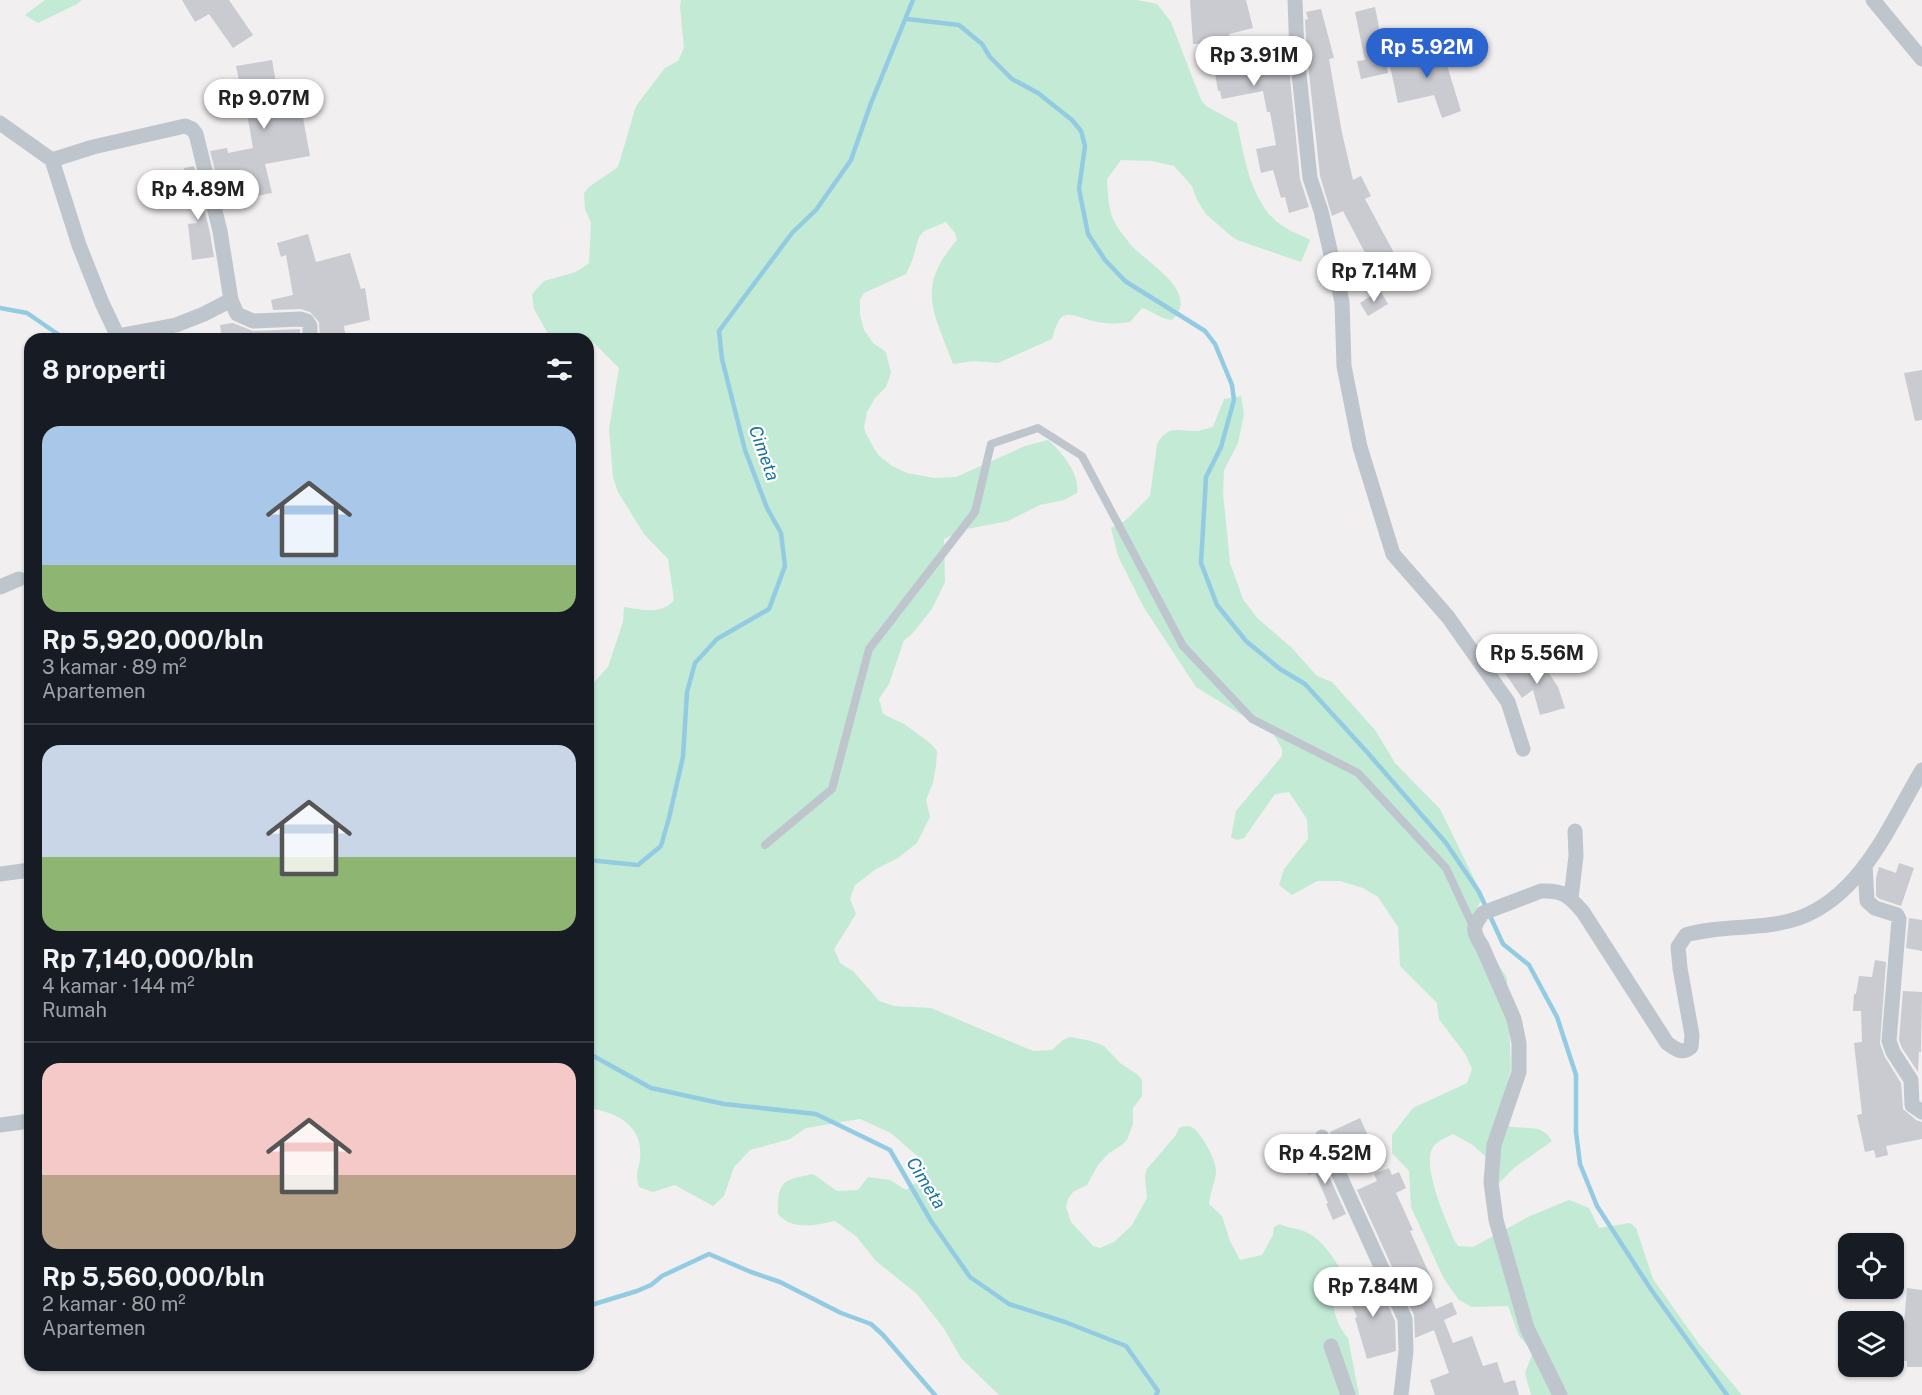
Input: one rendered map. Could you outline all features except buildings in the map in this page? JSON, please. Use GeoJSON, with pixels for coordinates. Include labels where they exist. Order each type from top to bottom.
{"type":"FeatureCollection","features":[{"type":"Feature","properties":{"kind":"street"},"geometry":{"type":"LineString","coordinates":[[1295,0],[1297,55],[1310,178],[1321,211],[1342,302],[1344,366],[1360,447],[1393,554],[1448,617],[1508,702],[1523,749]]}},
{"type":"Feature","properties":{"kind":"street"},"geometry":{"type":"LineString","coordinates":[[1873,0],[1922,58]]}},
{"type":"Feature","properties":{"kind":"street"},"geometry":{"type":"LineString","coordinates":[[0,123],[52,160],[79,245],[116,333]]}},
{"type":"Feature","properties":{"kind":"street"},"geometry":{"type":"LineString","coordinates":[[52,160],[85,149],[185,126],[192,129],[196,134],[213,199],[231,300],[237,314],[253,321],[301,319],[307,321],[310,333]]}},
{"type":"Feature","properties":{"kind":"street"},"geometry":{"type":"LineString","coordinates":[[137,333],[176,325],[231,300]]}},
{"type":"Feature","properties":{"kind":"street"},"geometry":{"type":"LineString","coordinates":[[0,587],[20,579]]}},
{"type":"Feature","properties":{"kind":"street"},"geometry":{"type":"LineString","coordinates":[[1560,1395],[1527,1328],[1496,1220],[1491,1182],[1494,1145],[1519,1072],[1519,1043],[1514,1019],[1482,946],[1475,936],[1474,928],[1483,913],[1541,891],[1558,891],[1570,898],[1583,912],[1667,1043],[1681,1052],[1686,1051],[1691,1047],[1692,1035],[1678,947],[1686,935],[1701,930],[1757,927],[1799,918],[1822,906],[1847,888],[1865,865],[1922,770]]}},
{"type":"Feature","properties":{"kind":"street"},"geometry":{"type":"LineString","coordinates":[[1570,898],[1576,856],[1575,831]]}},
{"type":"Feature","properties":{"kind":"street"},"geometry":{"type":"LineString","coordinates":[[1865,865],[1867,901],[1875,908],[1897,915],[1899,919],[1890,1041],[1893,1052],[1911,1080],[1912,1105],[1922,1112]]}},
{"type":"Feature","properties":{"kind":"street"},"geometry":{"type":"LineString","coordinates":[[0,873],[24,871]]}},
{"type":"Feature","properties":{"kind":"street"},"geometry":{"type":"LineString","coordinates":[[0,1125],[24,1122]]}},
{"type":"Feature","properties":{"kind":"street"},"geometry":{"type":"LineString","coordinates":[[1322,1137],[1405,1319],[1406,1351],[1401,1395]]}},
{"type":"Feature","properties":{"kind":"street"},"geometry":{"type":"LineString","coordinates":[[1331,1346],[1348,1395]]}},
{"type":"Feature","properties":{"kind":"lane"},"geometry":{"type":"LineString","coordinates":[[765,845],[832,789],[869,649],[975,512],[991,444],[1038,428],[1082,456],[1183,646],[1252,719],[1358,773],[1446,868],[1474,928]]}},
{"type":"Feature","properties":{"kind":"green space"},"geometry":{"type":"Polygon","coordinates":[[[45,0],[82,0],[38,23],[25,15],[45,0]]]}},
{"type":"Feature","properties":{"kind":"green space"},"geometry":{"type":"Polygon","coordinates":[[[681,0],[1137,0],[1157,4],[1171,22],[1201,100],[1206,106],[1237,123],[1249,176],[1260,201],[1281,225],[1310,240],[1301,262],[1237,240],[1206,214],[1192,186],[1174,166],[1152,161],[1121,160],[1107,179],[1112,217],[1130,244],[1176,288],[1180,299],[1179,309],[1172,320],[1142,308],[1130,322],[1121,323],[1102,323],[1066,315],[1059,321],[1052,339],[998,363],[974,361],[953,364],[935,315],[932,300],[932,287],[936,272],[957,240],[955,233],[946,222],[924,231],[919,237],[906,274],[864,293],[860,300],[860,315],[864,330],[873,343],[886,352],[891,373],[886,387],[875,398],[867,412],[864,427],[878,455],[892,466],[907,473],[934,478],[956,477],[1025,446],[1048,440],[1073,471],[1077,493],[1064,500],[1040,505],[1008,521],[967,529],[944,539],[945,582],[932,609],[911,635],[904,640],[889,684],[879,699],[883,714],[904,724],[937,751],[933,783],[926,800],[930,817],[917,843],[855,885],[850,899],[856,914],[834,949],[840,963],[854,972],[879,1001],[894,1006],[931,1008],[1033,1051],[1052,1050],[1070,1037],[1104,1046],[1120,1063],[1142,1080],[1142,1096],[1133,1108],[1133,1124],[1127,1140],[1109,1153],[1098,1165],[1087,1185],[1073,1192],[1068,1199],[1066,1207],[1071,1222],[1093,1246],[1100,1248],[1114,1242],[1132,1225],[1147,1198],[1145,1176],[1147,1169],[1176,1135],[1179,1128],[1189,1126],[1193,1128],[1204,1141],[1215,1166],[1216,1175],[1209,1204],[1222,1216],[1230,1241],[1240,1260],[1262,1255],[1273,1235],[1274,1227],[1280,1224],[1314,1236],[1344,1274],[1335,1286],[1333,1306],[1338,1321],[1348,1338],[1359,1395],[999,1395],[961,1358],[945,1330],[917,1294],[876,1261],[856,1236],[835,1221],[797,1225],[778,1214],[779,1195],[784,1184],[795,1178],[813,1174],[837,1191],[858,1190],[868,1177],[890,1180],[906,1190],[917,1182],[923,1168],[922,1160],[891,1133],[860,1119],[806,1128],[790,1139],[750,1150],[734,1167],[724,1196],[713,1206],[675,1185],[653,1192],[639,1187],[638,1137],[626,1122],[594,1109],[594,682],[608,667],[623,622],[624,607],[657,610],[674,600],[668,559],[644,534],[618,492],[613,477],[609,429],[619,368],[594,343],[594,333],[548,333],[534,309],[532,294],[544,281],[576,272],[589,263],[591,223],[585,209],[584,193],[618,167],[636,106],[665,68],[678,61],[684,48],[681,0]]]}},
{"type":"Feature","properties":{"kind":"green space"},"geometry":{"type":"Polygon","coordinates":[[[1241,396],[1244,414],[1238,443],[1224,470],[1223,493],[1230,563],[1243,599],[1257,618],[1291,647],[1317,676],[1332,682],[1375,730],[1395,763],[1440,809],[1483,897],[1472,917],[1476,930],[1507,978],[1511,1068],[1498,1121],[1512,1127],[1539,1130],[1552,1141],[1515,1167],[1497,1185],[1486,1157],[1473,1145],[1453,1134],[1442,1139],[1433,1147],[1430,1156],[1432,1179],[1454,1240],[1458,1246],[1473,1247],[1530,1216],[1569,1200],[1589,1208],[1599,1228],[1630,1223],[1636,1228],[1653,1279],[1699,1344],[1742,1395],[1531,1395],[1525,1373],[1533,1352],[1519,1336],[1508,1306],[1472,1307],[1459,1300],[1444,1279],[1411,1207],[1409,1171],[1392,1153],[1392,1135],[1413,1108],[1467,1083],[1472,1069],[1466,1055],[1439,1019],[1437,1003],[1400,966],[1398,927],[1378,897],[1363,888],[1340,881],[1317,881],[1292,895],[1279,885],[1284,869],[1308,839],[1307,819],[1289,792],[1275,794],[1244,838],[1237,840],[1231,837],[1236,811],[1282,756],[1282,749],[1274,735],[1196,687],[1143,606],[1118,556],[1111,528],[1126,520],[1150,496],[1157,444],[1161,437],[1175,430],[1198,431],[1213,427],[1224,399],[1241,396]]]}},
{"type":"Feature","properties":{"kind":"waterway","name":"Cimeta"},"geometry":{"type":"LineString","coordinates":[[594,861],[638,865],[661,846],[683,757],[687,692],[695,663],[717,639],[769,609],[785,566],[781,533],[767,508],[745,450],[722,359],[719,331],[792,233],[816,210],[851,160],[871,103],[913,0]]}},
{"type":"Feature","properties":{"kind":"waterway"},"geometry":{"type":"LineString","coordinates":[[907,19],[959,25],[982,44],[990,57],[1012,79],[1038,93],[1072,120],[1081,131],[1085,146],[1079,189],[1088,234],[1105,260],[1125,281],[1205,331],[1215,344],[1232,385],[1234,400],[1221,447],[1206,477],[1201,563],[1217,605],[1246,641],[1280,669],[1305,684],[1446,843],[1479,892],[1503,944],[1529,965],[1557,1017],[1576,1075],[1576,1132],[1580,1164],[1597,1206],[1652,1291],[1727,1395]]}},
{"type":"Feature","properties":{"kind":"waterway"},"geometry":{"type":"LineString","coordinates":[[0,308],[27,313],[56,333]]}},
{"type":"Feature","properties":{"kind":"waterway","name":"Cimeta"},"geometry":{"type":"LineString","coordinates":[[594,1056],[651,1088],[724,1104],[816,1114],[890,1150],[931,1221],[970,1277],[1009,1304],[1065,1322],[1126,1346],[1158,1391],[1156,1395]]}},
{"type":"Feature","properties":{"kind":"waterway"},"geometry":{"type":"LineString","coordinates":[[594,1304],[651,1285],[662,1276],[709,1254],[780,1282],[841,1313],[871,1324],[935,1395]]}}]}
